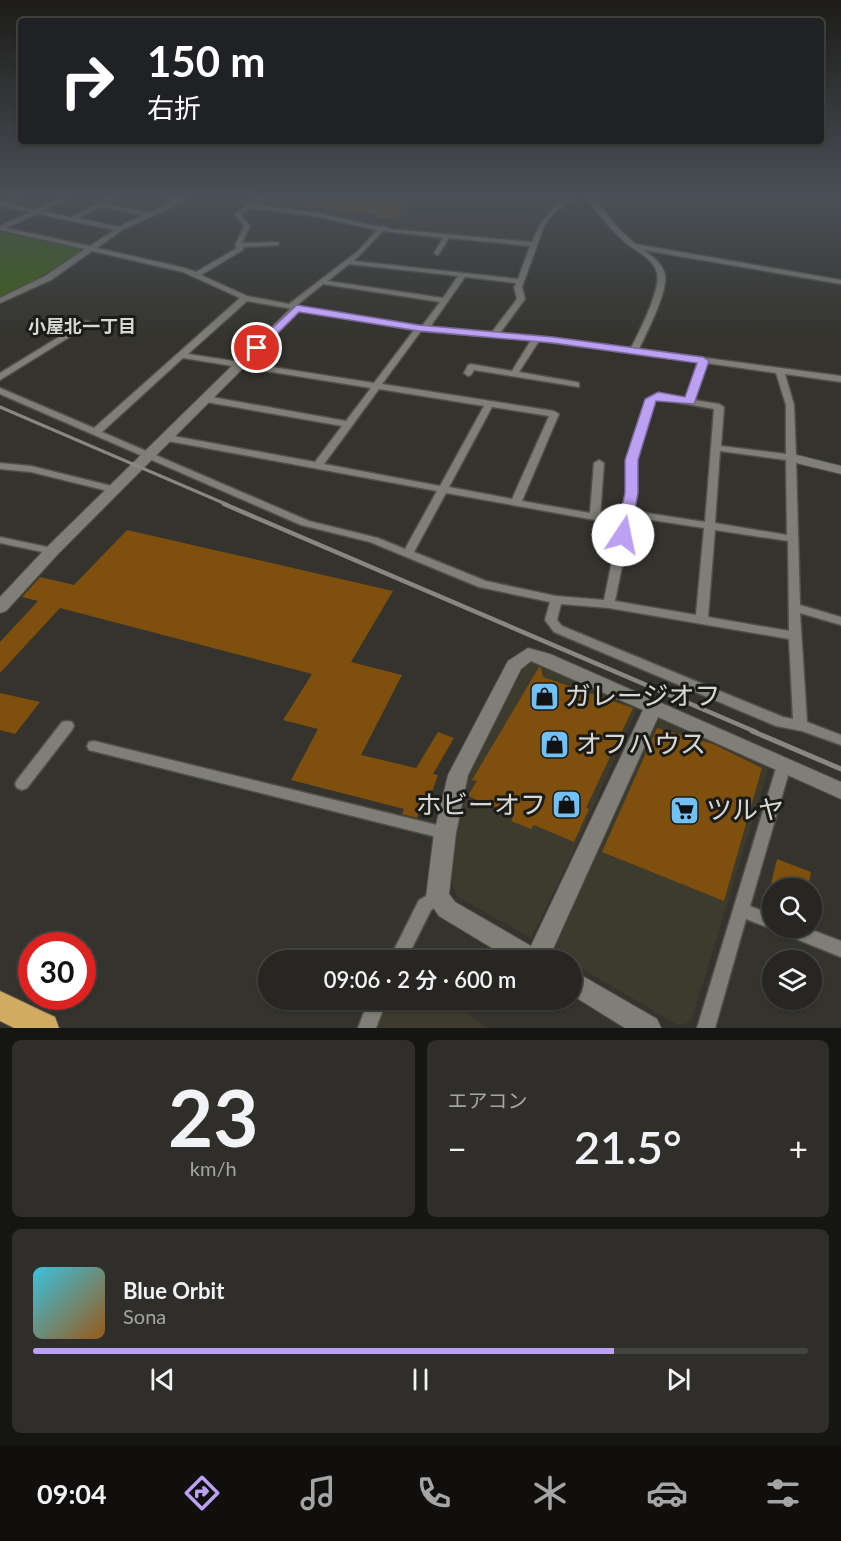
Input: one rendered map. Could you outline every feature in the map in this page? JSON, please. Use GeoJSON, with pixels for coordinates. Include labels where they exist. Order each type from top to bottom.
{"type":"FeatureCollection","features":[{"type":"Feature","properties":{"kind":"highway"},"geometry":{"type":"LineString","coordinates":[[0,1005],[45,1028]]}},
{"type":"Feature","properties":{"kind":"street"},"geometry":{"type":"LineString","coordinates":[[70,244],[198,274],[245,298],[294,308],[422,328],[537,338],[841,379]]}},
{"type":"Feature","properties":{"kind":"street"},"geometry":{"type":"LineString","coordinates":[[0,301],[48,278],[98,244]]}},
{"type":"Feature","properties":{"kind":"street"},"geometry":{"type":"LineString","coordinates":[[198,274],[241,249],[238,245],[277,244]]}},
{"type":"Feature","properties":{"kind":"street"},"geometry":{"type":"LineString","coordinates":[[0,607],[52,551],[168,438],[294,308],[367,244]]}},
{"type":"Feature","properties":{"kind":"street"},"geometry":{"type":"LineString","coordinates":[[437,253],[443,244]]}},
{"type":"Feature","properties":{"kind":"street"},"geometry":{"type":"LineString","coordinates":[[495,334],[521,299],[518,287],[533,244]]}},
{"type":"Feature","properties":{"kind":"street"},"geometry":{"type":"LineString","coordinates":[[634,246],[841,282]]}},
{"type":"Feature","properties":{"kind":"street"},"geometry":{"type":"LineString","coordinates":[[634,246],[656,264],[662,280],[648,321],[634,351]]}},
{"type":"Feature","properties":{"kind":"street"},"geometry":{"type":"LineString","coordinates":[[348,262],[520,281]]}},
{"type":"Feature","properties":{"kind":"street"},"geometry":{"type":"LineString","coordinates":[[318,465],[463,275]]}},
{"type":"Feature","properties":{"kind":"street"},"geometry":{"type":"LineString","coordinates":[[322,282],[444,300]]}},
{"type":"Feature","properties":{"kind":"street"},"geometry":{"type":"LineString","coordinates":[[96,432],[245,298]]}},
{"type":"Feature","properties":{"kind":"street"},"geometry":{"type":"LineString","coordinates":[[0,377],[88,323]]}},
{"type":"Feature","properties":{"kind":"street"},"geometry":{"type":"LineString","coordinates":[[514,374],[537,338]]}},
{"type":"Feature","properties":{"kind":"street"},"geometry":{"type":"LineString","coordinates":[[181,355],[554,414],[516,503]]}},
{"type":"Feature","properties":{"kind":"street"},"geometry":{"type":"LineString","coordinates":[[690,402],[703,361]]}},
{"type":"Feature","properties":{"kind":"street"},"geometry":{"type":"LineString","coordinates":[[468,373],[471,367],[576,384]]}},
{"type":"Feature","properties":{"kind":"street"},"geometry":{"type":"LineString","coordinates":[[780,371],[790,405],[793,458],[794,607],[800,723]]}},
{"type":"Feature","properties":{"kind":"street"},"geometry":{"type":"LineString","coordinates":[[0,392],[305,523],[375,540],[483,584],[556,600],[609,603],[795,636]]}},
{"type":"Feature","properties":{"kind":"street"},"geometry":{"type":"LineString","coordinates":[[609,603],[628,513],[632,460],[651,399],[658,396],[719,407],[702,620]]}},
{"type":"Feature","properties":{"kind":"street"},"geometry":{"type":"LineString","coordinates":[[206,399],[348,424]]}},
{"type":"Feature","properties":{"kind":"street"},"geometry":{"type":"LineString","coordinates":[[408,553],[489,404]]}},
{"type":"Feature","properties":{"kind":"street"},"geometry":{"type":"LineString","coordinates":[[168,438],[595,517],[599,463]]}},
{"type":"Feature","properties":{"kind":"street"},"geometry":{"type":"LineString","coordinates":[[717,448],[793,458],[841,470]]}},
{"type":"Feature","properties":{"kind":"street"},"geometry":{"type":"LineString","coordinates":[[0,466],[31,469],[116,490]]}},
{"type":"Feature","properties":{"kind":"street"},"geometry":{"type":"LineString","coordinates":[[628,513],[794,539]]}},
{"type":"Feature","properties":{"kind":"street"},"geometry":{"type":"LineString","coordinates":[[0,540],[52,551]]}},
{"type":"Feature","properties":{"kind":"street"},"geometry":{"type":"LineString","coordinates":[[556,600],[552,620],[558,629],[781,722],[800,723],[807,728],[841,740]]}},
{"type":"Feature","properties":{"kind":"street"},"geometry":{"type":"LineString","coordinates":[[794,607],[841,621]]}},
{"type":"Feature","properties":{"kind":"street"},"geometry":{"type":"LineString","coordinates":[[517,950],[447,909],[437,897],[445,832],[458,775],[514,665],[528,654],[544,658],[841,791]]}},
{"type":"Feature","properties":{"kind":"street"},"geometry":{"type":"LineString","coordinates":[[539,950],[654,708]]}},
{"type":"Feature","properties":{"kind":"street"},"geometry":{"type":"LineString","coordinates":[[22,784],[67,726]]}},
{"type":"Feature","properties":{"kind":"street"},"geometry":{"type":"LineString","coordinates":[[94,746],[445,832]]}},
{"type":"Feature","properties":{"kind":"street"},"geometry":{"type":"LineString","coordinates":[[706,1028],[784,765]]}},
{"type":"Feature","properties":{"kind":"street"},"geometry":{"type":"LineString","coordinates":[[403,950],[425,905],[437,897]]}},
{"type":"Feature","properties":{"kind":"street"},"geometry":{"type":"LineString","coordinates":[[742,910],[762,918]]}},
{"type":"Feature","properties":{"kind":"street"},"geometry":{"type":"LineString","coordinates":[[813,938],[841,949]]}},
{"type":"Feature","properties":{"kind":"street"},"geometry":{"type":"LineString","coordinates":[[582,988],[648,1028]]}},
{"type":"Feature","properties":{"kind":"street"},"geometry":{"type":"LineString","coordinates":[[367,1028],[374,1010]]}},
{"type":"Feature","properties":{"kind":"shaded area"},"geometry":{"type":"Polygon","coordinates":[[[528,660],[633,705],[637,709],[570,859],[531,938],[458,897],[452,884],[452,868],[464,785],[473,762],[528,660]]]}},
{"type":"Feature","properties":{"kind":"shaded area"},"geometry":{"type":"Polygon","coordinates":[[[658,718],[666,718],[765,763],[768,771],[691,1022],[678,1025],[582,969],[582,950],[554,950],[658,718]]]}},
{"type":"Feature","properties":{"kind":"shaded area"},"geometry":{"type":"Polygon","coordinates":[[[381,1010],[462,1010],[489,1028],[375,1028],[381,1010]]]}},
{"type":"Feature","properties":{"kind":"green space"},"geometry":{"type":"Polygon","coordinates":[[[0,244],[56,244],[80,249],[80,252],[32,282],[0,297],[0,244]]]}},
{"type":"Feature","properties":{"kind":"building"},"geometry":{"type":"Polygon","coordinates":[[[127,530],[393,591],[351,662],[402,675],[361,755],[416,768],[438,732],[454,738],[433,774],[438,775],[432,792],[427,791],[417,818],[402,814],[404,809],[291,780],[318,729],[283,720],[312,674],[60,608],[0,673],[0,642],[38,601],[22,597],[40,577],[74,585],[127,530]]]}},
{"type":"Feature","properties":{"kind":"building","name":"オフハウス"},"geometry":{"type":"Polygon","coordinates":[[[539,667],[543,677],[633,708],[586,808],[589,809],[574,842],[534,825],[531,829],[511,821],[514,815],[468,796],[477,781],[472,780],[539,667]]]}},
{"type":"Feature","properties":{"kind":"building"},"geometry":{"type":"Polygon","coordinates":[[[0,693],[40,702],[15,734],[0,730],[0,693]]]}},
{"type":"Feature","properties":{"kind":"building","name":"ツルヤ"},"geometry":{"type":"Polygon","coordinates":[[[657,728],[713,744],[762,768],[724,901],[602,852],[657,728]]]}},
{"type":"Feature","properties":{"kind":"building"},"geometry":{"type":"Polygon","coordinates":[[[777,859],[811,872],[810,878],[772,878],[777,859]]]}},
{"type":"Feature","properties":{"kind":"railway"},"geometry":{"type":"LineString","coordinates":[[0,407],[228,505]]}},
{"type":"Feature","properties":{"kind":"railway"},"geometry":{"type":"LineString","coordinates":[[224,504],[756,732]]}},
{"type":"Feature","properties":{"kind":"railway"},"geometry":{"type":"LineString","coordinates":[[752,731],[841,769]]}},
{"type":"Feature","properties":{"kind":"place","name":"ガレージオフ"},"geometry":{"type":"Point","coordinates":[544,696]}},
{"type":"Feature","properties":{"kind":"place","name":"オフハウス"},"geometry":{"type":"Point","coordinates":[555,744]}},
{"type":"Feature","properties":{"kind":"place","name":"ホビーオフ"},"geometry":{"type":"Point","coordinates":[567,805]}},
{"type":"Feature","properties":{"kind":"place","name":"ツルヤ"},"geometry":{"type":"Point","coordinates":[685,810]}},
{"type":"Feature","properties":{"kind":"district","name":"小屋北一丁目"},"geometry":{"type":"Point","coordinates":[82,327]}},
{"type":"Feature","properties":{"kind":"route"},"geometry":{"type":"LineString","coordinates":[[257,348],[297,308],[419,328],[553,340],[703,361],[690,402],[658,396],[651,399],[632,460],[631,493],[623,535]]}}]}
